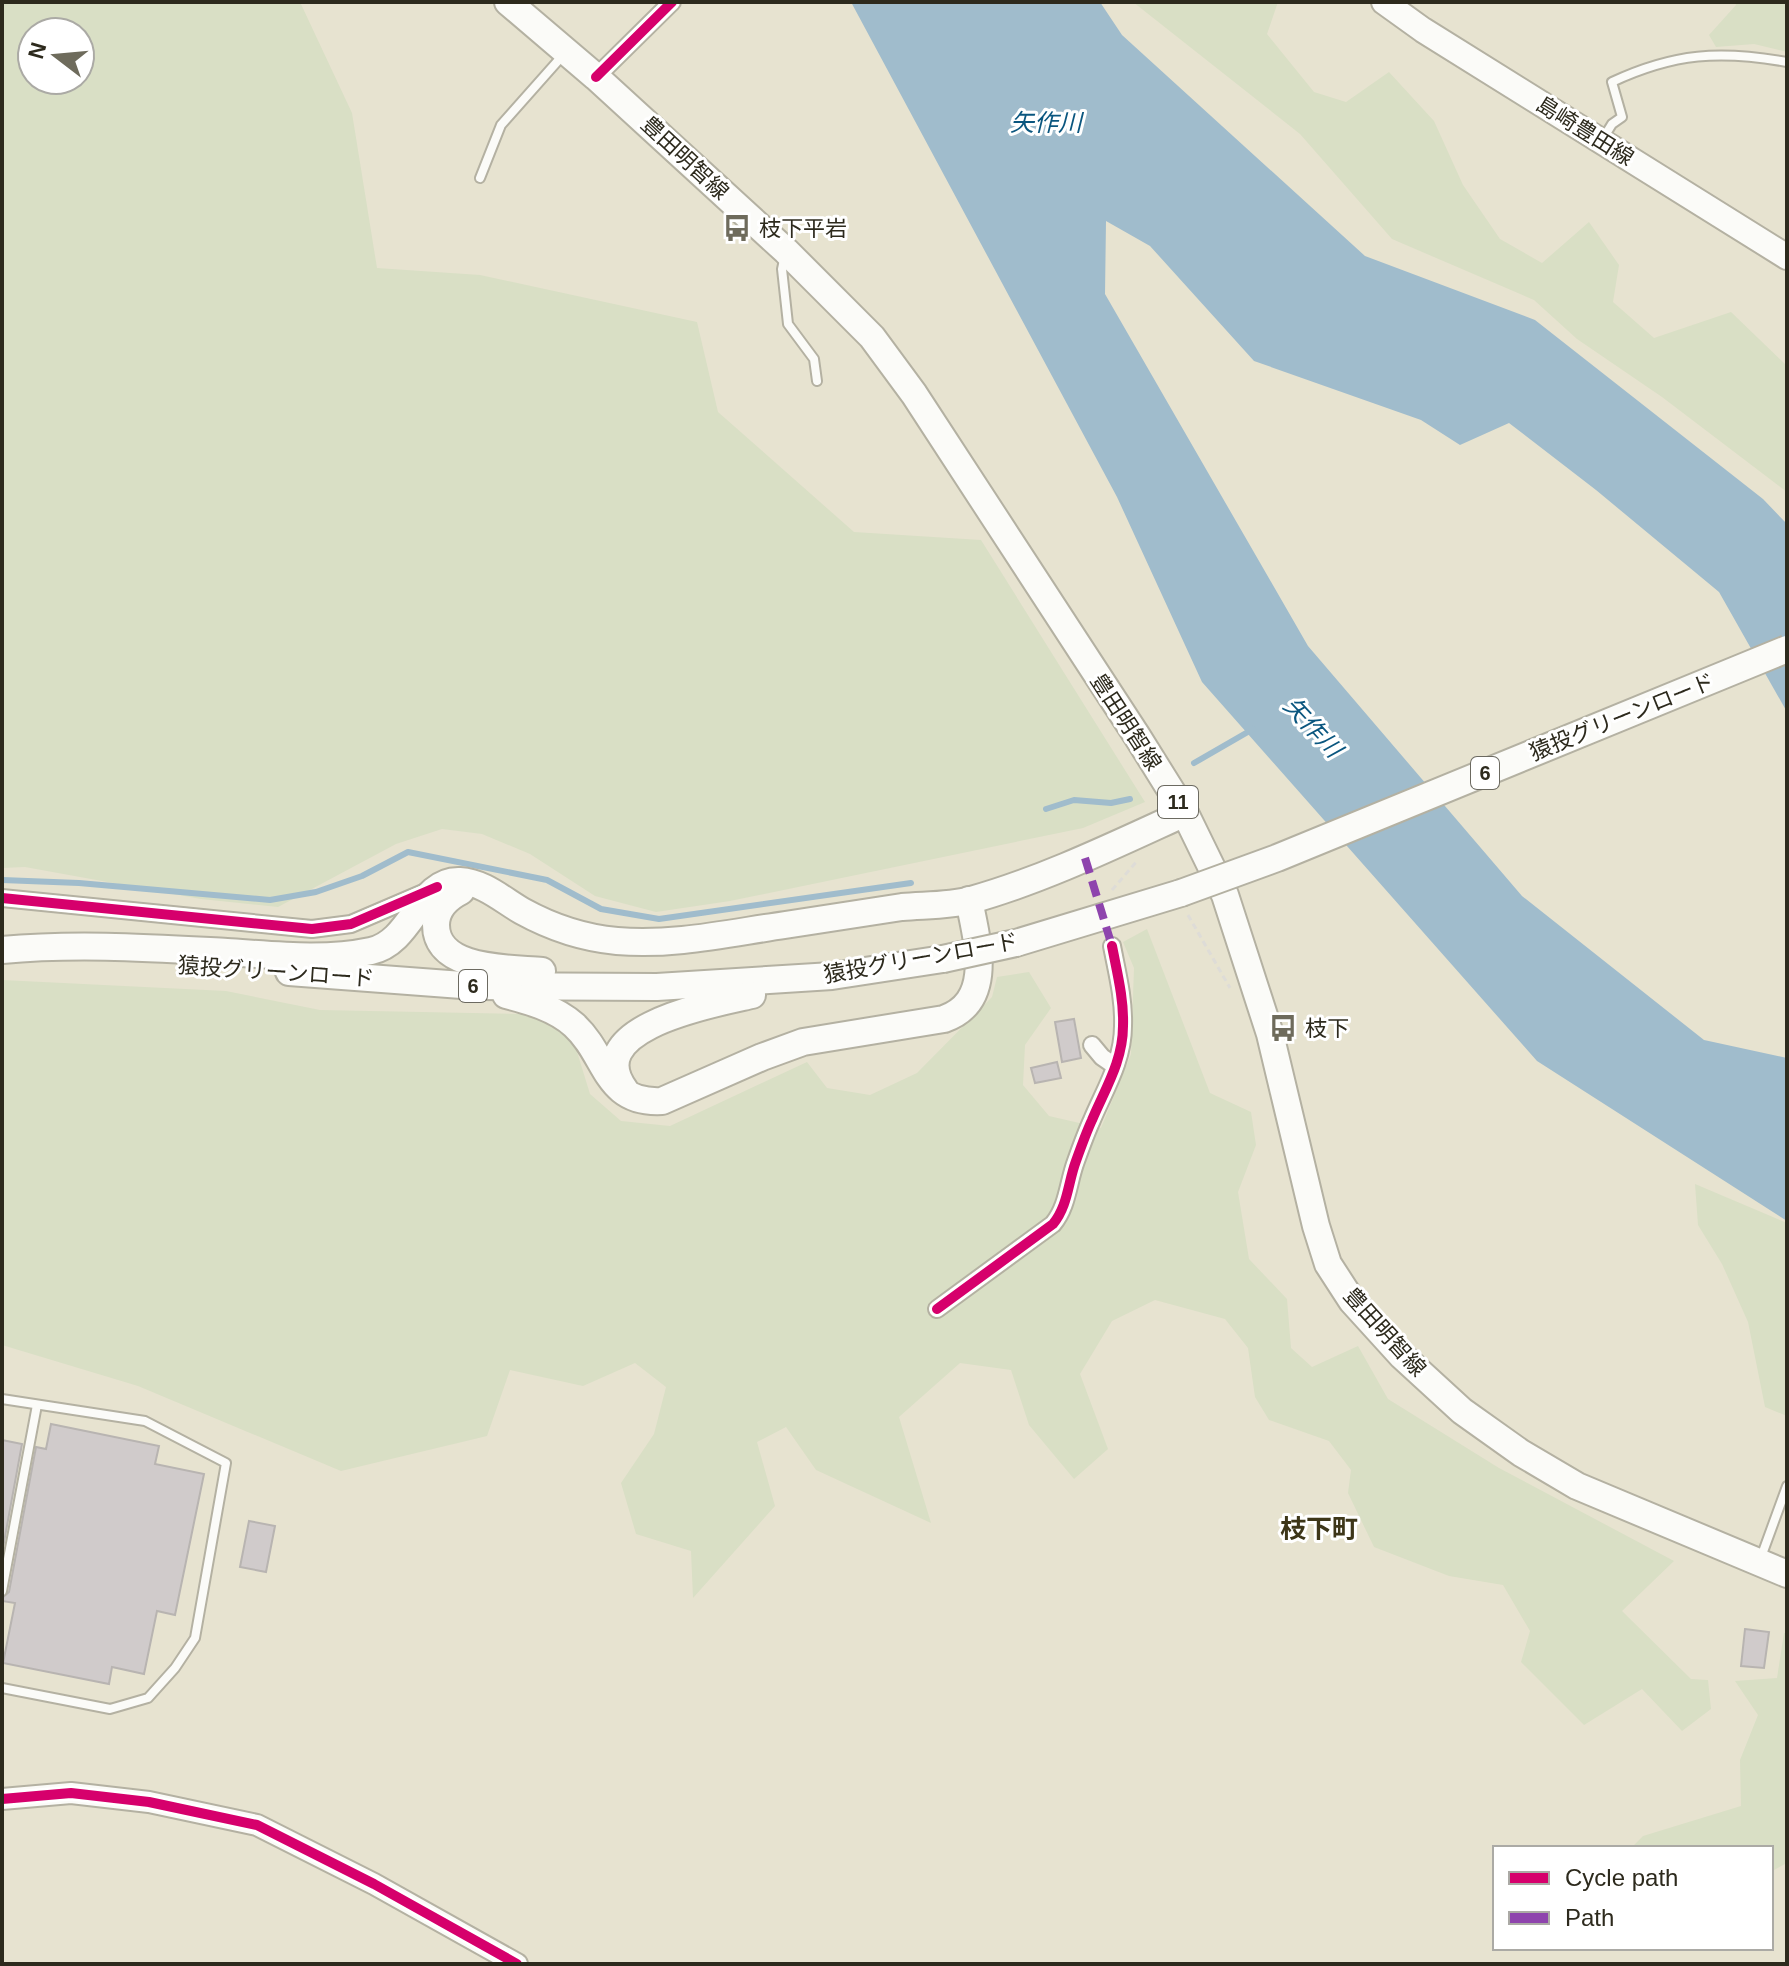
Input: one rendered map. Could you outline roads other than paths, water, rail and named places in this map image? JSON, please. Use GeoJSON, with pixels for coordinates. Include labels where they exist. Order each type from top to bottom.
{"type":"FeatureCollection","features":[{"type":"Feature","properties":{"kind":"main road","name":"豊田明智線"},"geometry":{"type":"LineString","coordinates":[[508,2],[596,77],[786,251],[872,337],[914,394],[1185,813],[1225,895],[1270,1034],[1316,1226],[1328,1264],[1352,1301],[1402,1356],[1462,1411],[1521,1453],[1577,1486],[1787,1574]]}},
{"type":"Feature","properties":{"kind":"main road","name":"島崎豊田線"},"geometry":{"type":"LineString","coordinates":[[1384,2],[1423,30],[1787,257]]}},
{"type":"Feature","properties":{"kind":"main road","name":"猿投グリーンロード"},"geometry":{"type":"LineString","coordinates":[[2,952],[475,986],[572,988],[748,983],[832,976],[943,959],[1182,899],[1787,649]]}},
{"type":"Feature","properties":{"kind":"main road"},"geometry":{"type":"LineString","coordinates":[[2,952],[88,946],[325,956],[374,951],[405,929],[437,887],[463,881],[486,889],[524,912],[592,937],[642,942],[697,938],[969,900],[1085,858],[1185,813]]}},
{"type":"Feature","properties":{"kind":"main road"},"geometry":{"type":"LineString","coordinates":[[499,897],[470,890],[448,898],[437,915],[436,928],[444,949],[466,961],[510,968],[748,983]]}},
{"type":"Feature","properties":{"kind":"main road"},"geometry":{"type":"LineString","coordinates":[[475,986],[528,1001],[562,1015],[586,1038],[612,1083],[634,1098],[647,1102],[662,1101],[803,1042],[956,1015],[973,997],[979,973],[969,900]]}},
{"type":"Feature","properties":{"kind":"main road"},"geometry":{"type":"LineString","coordinates":[[634,1098],[619,1081],[617,1061],[629,1040],[643,1028],[689,1009],[832,976]]}},
{"type":"Feature","properties":{"kind":"street"},"geometry":{"type":"LineString","coordinates":[[596,77],[672,2]]}},
{"type":"Feature","properties":{"kind":"street"},"geometry":{"type":"LineString","coordinates":[[2,898],[312,929],[351,924],[437,887]]}},
{"type":"Feature","properties":{"kind":"street"},"geometry":{"type":"LineString","coordinates":[[937,1309],[1053,1224],[1062,1213],[1074,1167],[1115,1066],[1123,1027],[1120,987],[1112,946]]}},
{"type":"Feature","properties":{"kind":"street"},"geometry":{"type":"LineString","coordinates":[[1092,1045],[1115,1066]]}},
{"type":"Feature","properties":{"kind":"street"},"geometry":{"type":"LineString","coordinates":[[2,1799],[71,1793],[149,1802],[257,1825],[374,1884],[517,1964]]}},
{"type":"Feature","properties":{"kind":"lane"},"geometry":{"type":"LineString","coordinates":[[480,178],[501,125],[566,51]]}},
{"type":"Feature","properties":{"kind":"lane"},"geometry":{"type":"LineString","coordinates":[[1601,141],[1612,124],[1622,117],[1612,82],[1645,66],[1666,60],[1714,55],[1755,56],[1787,62]]}},
{"type":"Feature","properties":{"kind":"lane"},"geometry":{"type":"LineString","coordinates":[[786,251],[782,269],[788,324],[814,359],[817,381]]}},
{"type":"Feature","properties":{"kind":"lane"},"geometry":{"type":"LineString","coordinates":[[2,1399],[145,1421],[226,1463],[195,1638],[175,1668],[148,1698],[110,1709],[2,1688]]}},
{"type":"Feature","properties":{"kind":"lane"},"geometry":{"type":"LineString","coordinates":[[2,1591],[37,1405]]}},
{"type":"Feature","properties":{"kind":"lane"},"geometry":{"type":"LineString","coordinates":[[1759,1563],[1787,1486]]}},
{"type":"Feature","properties":{"kind":"water","name":"矢作川"},"geometry":{"type":"Polygon","coordinates":[[[851,2],[1100,2],[1122,35],[1365,256],[1535,320],[1763,499],[1787,524],[1787,712],[1719,592],[1509,423],[1460,445],[1421,420],[1254,361],[1150,246],[1106,221],[1105,294],[1308,646],[1522,896],[1704,1040],[1787,1058],[1787,1221],[1537,1061],[1202,682],[1117,497],[851,2]]]}},
{"type":"Feature","properties":{"kind":"waterway"},"geometry":{"type":"LineString","coordinates":[[1194,763],[1253,729]]}},
{"type":"Feature","properties":{"kind":"waterway"},"geometry":{"type":"LineString","coordinates":[[1046,809],[1074,800],[1111,803],[1130,799]]}},
{"type":"Feature","properties":{"kind":"waterway"},"geometry":{"type":"LineString","coordinates":[[2,880],[79,883],[270,900],[316,892],[362,876],[408,852],[547,880],[601,909],[659,919],[911,883]]}},
{"type":"Feature","properties":{"kind":"place","name":"枝下平岩"},"geometry":{"type":"Point","coordinates":[737,228]}},
{"type":"Feature","properties":{"kind":"place","name":"枝下"},"geometry":{"type":"Point","coordinates":[1283,1028]}},
{"type":"Feature","properties":{"kind":"district","name":"枝下町"},"geometry":{"type":"Point","coordinates":[1319,1529]}}]}
